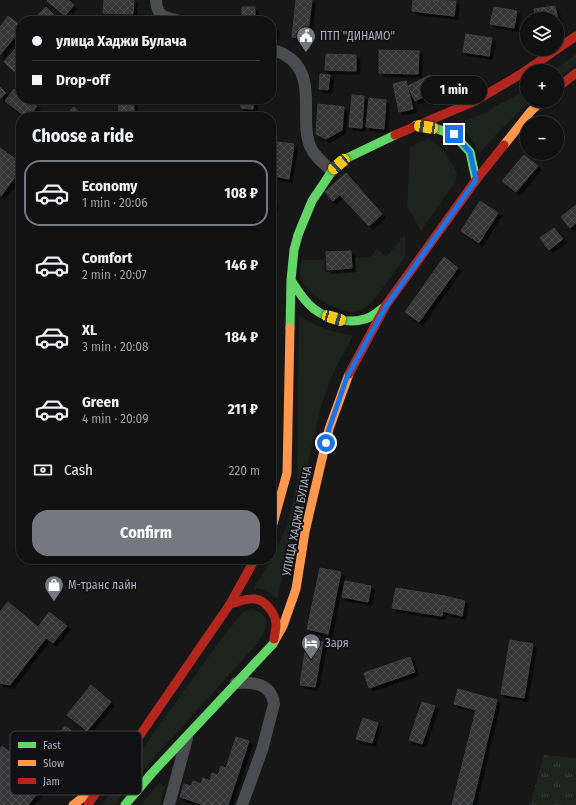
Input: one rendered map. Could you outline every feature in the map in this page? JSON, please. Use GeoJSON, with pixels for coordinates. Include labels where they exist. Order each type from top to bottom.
{"type":"FeatureCollection","features":[{"type":"Feature","properties":{"kind":"main road","name":"УЛИЦА ХАДЖИ БУЛАЧА"},"geometry":{"type":"LineString","coordinates":[[276,513],[287,473],[291,280],[294,250],[298,235],[312,201],[332,171],[351,155],[403,130],[474,101],[520,74],[576,36]]}},
{"type":"Feature","properties":{"kind":"main road"},"geometry":{"type":"LineString","coordinates":[[564,82],[576,73]]}},
{"type":"Feature","properties":{"kind":"main road","name":"УЛИЦА ХАДЖИ БУЛАЧА"},"geometry":{"type":"LineString","coordinates":[[142,786],[188,734],[273,644],[283,626],[296,590],[305,532],[329,429],[347,377],[386,306],[476,180],[534,108]]}},
{"type":"Feature","properties":{"kind":"main road"},"geometry":{"type":"LineString","coordinates":[[416,125],[435,128],[454,134],[470,152],[476,180]]}},
{"type":"Feature","properties":{"kind":"main road"},"geometry":{"type":"LineString","coordinates":[[291,280],[298,291],[313,308],[325,315],[343,320],[354,322],[365,320],[376,316],[386,306]]}},
{"type":"Feature","properties":{"kind":"main road"},"geometry":{"type":"LineString","coordinates":[[142,732],[230,604],[252,564]]}},
{"type":"Feature","properties":{"kind":"main road"},"geometry":{"type":"LineString","coordinates":[[230,604],[256,599],[263,602],[273,615],[276,623],[273,644]]}},
{"type":"Feature","properties":{"kind":"main road"},"geometry":{"type":"LineString","coordinates":[[73,805],[86,795]]}},
{"type":"Feature","properties":{"kind":"main road"},"geometry":{"type":"LineString","coordinates":[[88,805],[94,795]]}},
{"type":"Feature","properties":{"kind":"main road","name":"УЛИЦА ХАДЖИ БУЛАЧА"},"geometry":{"type":"LineString","coordinates":[[125,805],[134,795]]}},
{"type":"Feature","properties":{"kind":"street"},"geometry":{"type":"LineString","coordinates":[[156,0],[157,9],[162,16]]}},
{"type":"Feature","properties":{"kind":"street"},"geometry":{"type":"LineString","coordinates":[[276,52],[293,60],[300,70],[306,86],[306,131],[310,145],[318,158],[332,171]]}},
{"type":"Feature","properties":{"kind":"street"},"geometry":{"type":"LineString","coordinates":[[236,683],[252,682],[258,684],[270,692],[273,697],[274,704],[262,750],[242,805]]}},
{"type":"Feature","properties":{"kind":"street"},"geometry":{"type":"LineString","coordinates":[[169,805],[188,734]]}},
{"type":"Feature","properties":{"kind":"green space"},"geometry":{"type":"Polygon","coordinates":[[[576,54],[576,64],[564,73],[563,64],[576,54]]]}},
{"type":"Feature","properties":{"kind":"green space"},"geometry":{"type":"Polygon","coordinates":[[[520,93],[520,108],[524,108],[500,130],[480,153],[470,137],[457,125],[488,111],[520,93]]]}},
{"type":"Feature","properties":{"kind":"green space"},"geometry":{"type":"Polygon","coordinates":[[[429,139],[443,149],[457,173],[455,182],[421,231],[407,206],[410,147],[429,139]]]}},
{"type":"Feature","properties":{"kind":"green space"},"geometry":{"type":"Polygon","coordinates":[[[405,235],[405,256],[390,279],[371,303],[361,310],[354,312],[345,311],[326,303],[310,291],[300,276],[302,260],[324,260],[325,272],[354,270],[354,258],[371,257],[377,248],[386,257],[405,235]]]}},
{"type":"Feature","properties":{"kind":"green space"},"geometry":{"type":"Polygon","coordinates":[[[299,316],[324,329],[353,336],[336,367],[320,409],[295,527],[277,599],[266,590],[254,588],[268,564],[276,564],[276,549],[288,524],[297,482],[299,316]]]}},
{"type":"Feature","properties":{"kind":"green space"},"geometry":{"type":"Polygon","coordinates":[[[252,609],[264,616],[266,624],[263,634],[256,645],[142,772],[142,749],[222,638],[242,613],[252,609]]]}},
{"type":"Feature","properties":{"kind":"green space"},"geometry":{"type":"Polygon","coordinates":[[[544,755],[576,758],[576,805],[530,805],[544,755]]]}},
{"type":"Feature","properties":{"kind":"green space"},"geometry":{"type":"Polygon","coordinates":[[[159,783],[165,786],[160,805],[141,805],[159,783]]]}},
{"type":"Feature","properties":{"kind":"green space"},"geometry":{"type":"Polygon","coordinates":[[[109,795],[122,795],[114,805],[102,805],[109,795]]]}},
{"type":"Feature","properties":{"kind":"building"},"geometry":{"type":"Polygon","coordinates":[[[68,0],[74,5],[65,16],[47,1],[68,0]]]}},
{"type":"Feature","properties":{"kind":"building"},"geometry":{"type":"Polygon","coordinates":[[[104,0],[134,0],[133,14],[103,13],[104,0]]]}},
{"type":"Feature","properties":{"kind":"building"},"geometry":{"type":"Polygon","coordinates":[[[296,0],[312,0],[307,39],[292,37],[296,0]]]}},
{"type":"Feature","properties":{"kind":"building"},"geometry":{"type":"Polygon","coordinates":[[[413,0],[456,1],[454,16],[412,11],[413,0]]]}},
{"type":"Feature","properties":{"kind":"building"},"geometry":{"type":"Polygon","coordinates":[[[555,6],[556,12],[535,12],[534,9],[555,6]]]}},
{"type":"Feature","properties":{"kind":"building"},"geometry":{"type":"Polygon","coordinates":[[[46,7],[55,16],[37,16],[46,7]]]}},
{"type":"Feature","properties":{"kind":"building"},"geometry":{"type":"Polygon","coordinates":[[[242,7],[255,7],[255,16],[242,16],[242,7]]]}},
{"type":"Feature","properties":{"kind":"building"},"geometry":{"type":"Polygon","coordinates":[[[494,7],[517,11],[514,28],[490,24],[494,7]]]}},
{"type":"Feature","properties":{"kind":"building"},"geometry":{"type":"Polygon","coordinates":[[[8,16],[16,22],[16,35],[0,55],[0,27],[8,16]]]}},
{"type":"Feature","properties":{"kind":"building"},"geometry":{"type":"Polygon","coordinates":[[[466,34],[492,38],[489,56],[463,52],[466,34]]]}},
{"type":"Feature","properties":{"kind":"building"},"geometry":{"type":"Polygon","coordinates":[[[16,48],[16,73],[4,62],[16,48]]]}},
{"type":"Feature","properties":{"kind":"building"},"geometry":{"type":"Polygon","coordinates":[[[379,50],[419,51],[418,74],[379,73],[379,50]]]}},
{"type":"Feature","properties":{"kind":"building"},"geometry":{"type":"Polygon","coordinates":[[[326,54],[356,55],[356,71],[325,70],[326,54]]]}},
{"type":"Feature","properties":{"kind":"building"},"geometry":{"type":"Polygon","coordinates":[[[320,74],[330,75],[328,90],[319,89],[320,74]]]}},
{"type":"Feature","properties":{"kind":"building"},"geometry":{"type":"Polygon","coordinates":[[[430,75],[437,90],[415,101],[408,86],[430,75]]]}},
{"type":"Feature","properties":{"kind":"building"},"geometry":{"type":"Polygon","coordinates":[[[406,81],[413,109],[399,112],[393,84],[406,81]]]}},
{"type":"Feature","properties":{"kind":"building"},"geometry":{"type":"Polygon","coordinates":[[[0,87],[6,93],[0,99],[0,87]]]}},
{"type":"Feature","properties":{"kind":"building"},"geometry":{"type":"Polygon","coordinates":[[[14,89],[16,90],[16,104],[34,104],[37,106],[32,112],[19,112],[5,101],[14,89]]]}},
{"type":"Feature","properties":{"kind":"building"},"geometry":{"type":"Polygon","coordinates":[[[352,95],[364,96],[362,128],[349,127],[352,95]]]}},
{"type":"Feature","properties":{"kind":"building"},"geometry":{"type":"Polygon","coordinates":[[[369,98],[386,100],[384,129],[366,127],[369,98]]]}},
{"type":"Feature","properties":{"kind":"building"},"geometry":{"type":"Polygon","coordinates":[[[118,104],[133,104],[134,111],[119,112],[118,104]]]}},
{"type":"Feature","properties":{"kind":"building"},"geometry":{"type":"Polygon","coordinates":[[[241,104],[254,104],[253,109],[241,108],[241,104]]]}},
{"type":"Feature","properties":{"kind":"building"},"geometry":{"type":"Polygon","coordinates":[[[318,104],[344,107],[342,130],[326,139],[316,134],[318,104]]]}},
{"type":"Feature","properties":{"kind":"building"},"geometry":{"type":"Polygon","coordinates":[[[74,107],[78,112],[68,112],[74,107]]]}},
{"type":"Feature","properties":{"kind":"building"},"geometry":{"type":"Polygon","coordinates":[[[277,142],[294,144],[289,179],[276,177],[277,142]]]}},
{"type":"Feature","properties":{"kind":"building"},"geometry":{"type":"Polygon","coordinates":[[[0,148],[16,159],[16,176],[1,196],[0,148]]]}},
{"type":"Feature","properties":{"kind":"building"},"geometry":{"type":"Polygon","coordinates":[[[520,160],[530,160],[538,166],[516,192],[502,181],[520,160]]]}},
{"type":"Feature","properties":{"kind":"building"},"geometry":{"type":"Polygon","coordinates":[[[346,173],[354,182],[333,201],[325,192],[346,173]]]}},
{"type":"Feature","properties":{"kind":"building"},"geometry":{"type":"Polygon","coordinates":[[[354,182],[382,214],[369,226],[340,195],[354,182]]]}},
{"type":"Feature","properties":{"kind":"building"},"geometry":{"type":"Polygon","coordinates":[[[480,201],[498,213],[479,243],[461,231],[480,201]]]}},
{"type":"Feature","properties":{"kind":"building"},"geometry":{"type":"Polygon","coordinates":[[[576,205],[576,223],[570,228],[561,217],[576,205]]]}},
{"type":"Feature","properties":{"kind":"building"},"geometry":{"type":"Polygon","coordinates":[[[554,228],[563,239],[549,250],[540,238],[554,228]]]}},
{"type":"Feature","properties":{"kind":"building"},"geometry":{"type":"Polygon","coordinates":[[[351,251],[352,268],[327,270],[326,252],[351,251]]]}},
{"type":"Feature","properties":{"kind":"building"},"geometry":{"type":"Polygon","coordinates":[[[444,257],[458,268],[419,322],[405,312],[444,257]]]}},
{"type":"Feature","properties":{"kind":"building"},"geometry":{"type":"Polygon","coordinates":[[[320,568],[341,572],[328,634],[307,629],[320,568]]]}},
{"type":"Feature","properties":{"kind":"building"},"geometry":{"type":"Polygon","coordinates":[[[345,581],[371,586],[368,602],[342,597],[345,581]]]}},
{"type":"Feature","properties":{"kind":"building"},"geometry":{"type":"Polygon","coordinates":[[[396,588],[445,596],[442,616],[392,608],[396,588]]]}},
{"type":"Feature","properties":{"kind":"building"},"geometry":{"type":"Polygon","coordinates":[[[445,596],[465,601],[462,616],[442,611],[445,596]]]}},
{"type":"Feature","properties":{"kind":"building"},"geometry":{"type":"Polygon","coordinates":[[[8,602],[38,627],[49,612],[67,626],[53,643],[46,638],[10,685],[0,683],[0,612],[8,602]]]}},
{"type":"Feature","properties":{"kind":"building"},"geometry":{"type":"Polygon","coordinates":[[[307,639],[323,642],[315,687],[300,685],[307,639]]]}},
{"type":"Feature","properties":{"kind":"building"},"geometry":{"type":"Polygon","coordinates":[[[510,640],[533,644],[524,698],[501,694],[510,640]]]}},
{"type":"Feature","properties":{"kind":"building"},"geometry":{"type":"Polygon","coordinates":[[[410,657],[415,672],[369,688],[364,673],[410,657]]]}},
{"type":"Feature","properties":{"kind":"building"},"geometry":{"type":"Polygon","coordinates":[[[91,685],[111,702],[87,731],[67,715],[91,685]]]}},
{"type":"Feature","properties":{"kind":"building"},"geometry":{"type":"Polygon","coordinates":[[[458,689],[497,700],[472,805],[452,805],[476,710],[454,704],[458,689]]]}},
{"type":"Feature","properties":{"kind":"building"},"geometry":{"type":"Polygon","coordinates":[[[422,702],[435,706],[422,744],[409,740],[422,702]]]}},
{"type":"Feature","properties":{"kind":"building"},"geometry":{"type":"Polygon","coordinates":[[[363,718],[378,723],[372,743],[356,739],[363,718]]]}},
{"type":"Feature","properties":{"kind":"building"},"geometry":{"type":"Polygon","coordinates":[[[65,726],[71,731],[61,731],[65,726]]]}},
{"type":"Feature","properties":{"kind":"building"},"geometry":{"type":"Polygon","coordinates":[[[236,737],[249,741],[228,805],[204,805],[180,797],[184,784],[191,786],[193,781],[201,784],[203,778],[210,781],[212,773],[218,775],[221,766],[226,768],[236,737]]]}},
{"type":"Feature","properties":{"kind":"building"},"geometry":{"type":"Polygon","coordinates":[[[2,746],[10,752],[10,795],[36,795],[28,805],[0,805],[0,749],[2,746]]]}},
{"type":"Feature","properties":{"kind":"traffic: fast"},"geometry":{"type":"LineString","coordinates":[[416,125],[435,128],[454,135],[470,152],[476,180]]}},
{"type":"Feature","properties":{"kind":"traffic: fast"},"geometry":{"type":"LineString","coordinates":[[290,328],[291,280],[294,250],[298,235],[312,201],[332,171],[347,158],[395,135]]}},
{"type":"Feature","properties":{"kind":"traffic: fast"},"geometry":{"type":"LineString","coordinates":[[291,280],[310,306],[319,313],[338,320],[352,321],[365,319],[383,308]]}},
{"type":"Feature","properties":{"kind":"traffic: fast"},"geometry":{"type":"LineString","coordinates":[[142,785],[273,644],[275,640]]}},
{"type":"Feature","properties":{"kind":"traffic: fast"},"geometry":{"type":"LineString","coordinates":[[125,805],[133,795]]}},
{"type":"Feature","properties":{"kind":"traffic: slow"},"geometry":{"type":"LineString","coordinates":[[504,145],[534,108]]}},
{"type":"Feature","properties":{"kind":"traffic: slow"},"geometry":{"type":"LineString","coordinates":[[276,513],[287,473],[290,328]]}},
{"type":"Feature","properties":{"kind":"traffic: slow"},"geometry":{"type":"LineString","coordinates":[[275,640],[283,626],[296,589],[305,532],[329,429],[349,374]]}},
{"type":"Feature","properties":{"kind":"traffic: slow"},"geometry":{"type":"LineString","coordinates":[[73,805],[86,795]]}},
{"type":"Feature","properties":{"kind":"traffic: jam"},"geometry":{"type":"LineString","coordinates":[[395,135],[475,101],[521,74],[576,36]]}},
{"type":"Feature","properties":{"kind":"traffic: jam"},"geometry":{"type":"LineString","coordinates":[[564,82],[576,73]]}},
{"type":"Feature","properties":{"kind":"traffic: jam"},"geometry":{"type":"LineString","coordinates":[[349,374],[386,305],[476,180],[504,145]]}},
{"type":"Feature","properties":{"kind":"traffic: jam"},"geometry":{"type":"LineString","coordinates":[[142,732],[230,604],[252,564]]}},
{"type":"Feature","properties":{"kind":"traffic: jam"},"geometry":{"type":"LineString","coordinates":[[230,604],[252,599],[259,600],[266,604],[272,611],[276,623],[274,639]]}},
{"type":"Feature","properties":{"kind":"traffic: jam"},"geometry":{"type":"LineString","coordinates":[[88,805],[94,795]]}},
{"type":"Feature","properties":{"kind":"place","name":"ПТП \"ДИНАМО\""},"geometry":{"type":"Point","coordinates":[306,53]}},
{"type":"Feature","properties":{"kind":"place","name":"М-транс лайн"},"geometry":{"type":"Point","coordinates":[54,602]}},
{"type":"Feature","properties":{"kind":"place","name":"Заря"},"geometry":{"type":"Point","coordinates":[311,660]}},
{"type":"Feature","properties":{"kind":"route"},"geometry":{"type":"LineString","coordinates":[[326,443],[329,429],[347,377],[386,306],[476,180],[470,152],[454,134]]}}]}
